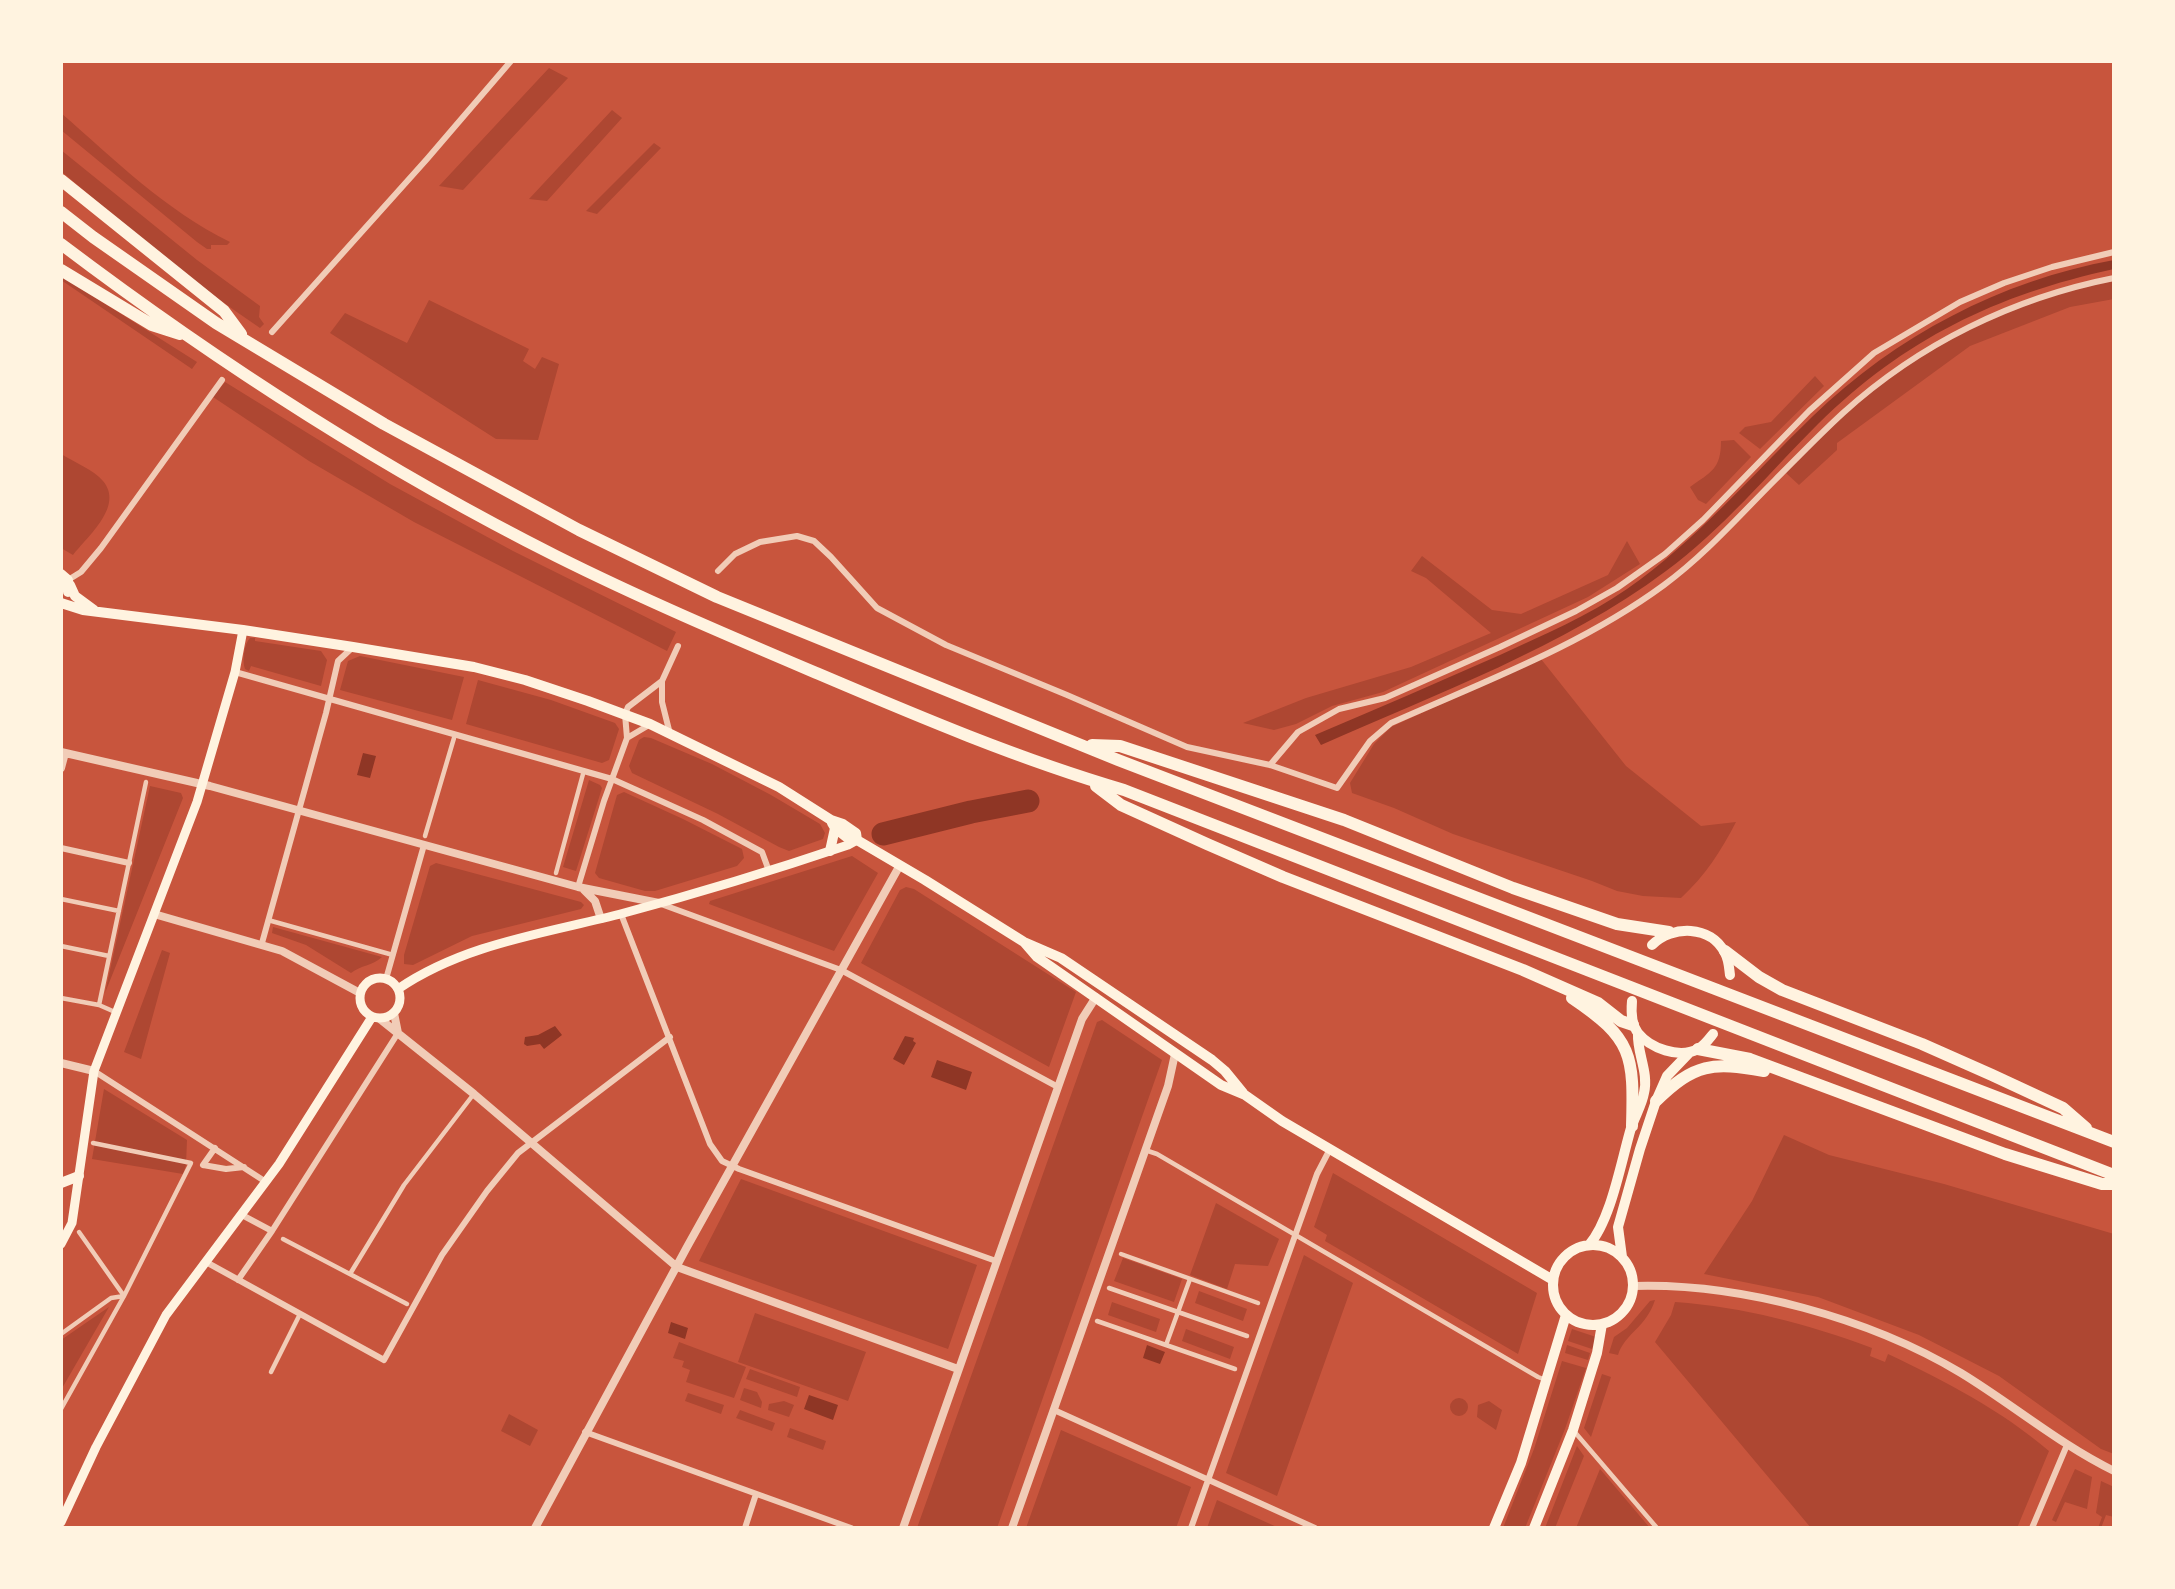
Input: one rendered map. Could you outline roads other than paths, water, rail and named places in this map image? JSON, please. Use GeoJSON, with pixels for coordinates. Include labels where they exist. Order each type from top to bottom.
{"type":"FeatureCollection","features":[{"type":"Feature","properties":{"kind":"highway"},"geometry":{"type":"LineString","coordinates":[[61,180],[224,312],[247,342]]}},
{"type":"Feature","properties":{"kind":"highway"},"geometry":{"type":"LineString","coordinates":[[61,212],[93,237],[247,342],[384,424],[480,478],[660,570],[787,626],[1080,744],[2114,1142]]}},
{"type":"Feature","properties":{"kind":"highway"},"geometry":{"type":"LineString","coordinates":[[61,244],[295,408],[365,451],[554,555],[683,616],[875,698],[1087,779],[1137,795],[2114,1175]]}},
{"type":"Feature","properties":{"kind":"highway"},"geometry":{"type":"LineString","coordinates":[[61,270],[152,325],[194,339]]}},
{"type":"Feature","properties":{"kind":"highway"},"geometry":{"type":"LineString","coordinates":[[1080,744],[1120,746],[1344,820],[1513,888],[1617,924],[1669,932]]}},
{"type":"Feature","properties":{"kind":"highway"},"geometry":{"type":"LineString","coordinates":[[1087,779],[1121,805],[1283,877],[1543,978],[1598,1003],[1635,1029]]}},
{"type":"Feature","properties":{"kind":"highway"},"geometry":{"type":"LineString","coordinates":[[1724,951],[1782,990],[1922,1044],[2063,1108],[2091,1133]]}},
{"type":"Feature","properties":{"kind":"highway"},"geometry":{"type":"LineString","coordinates":[[1543,978],[1598,1017],[1621,1041],[1630,1058],[1634,1084],[1632,1126]]}},
{"type":"Feature","properties":{"kind":"highway"},"geometry":{"type":"LineString","coordinates":[[1694,1050],[1750,1059],[2005,1154],[2102,1184],[2114,1184]]}},
{"type":"Feature","properties":{"kind":"highway"},"geometry":{"type":"LineString","coordinates":[[1656,1101],[1679,1080],[1699,1069],[1739,1067],[1796,1076]]}},
{"type":"Feature","properties":{"kind":"main road"},"geometry":{"type":"LineString","coordinates":[[66,580],[68,593],[61,601],[83,610],[331,643],[474,667],[525,680],[625,714],[671,734],[779,787],[833,824],[843,824],[856,833],[857,840]]}},
{"type":"Feature","properties":{"kind":"main road"},"geometry":{"type":"LineString","coordinates":[[66,580],[75,596],[96,611]]}},
{"type":"Feature","properties":{"kind":"main road"},"geometry":{"type":"LineString","coordinates":[[61,1244],[72,1223],[94,1071],[203,784],[243,630]]}},
{"type":"Feature","properties":{"kind":"main road"},"geometry":{"type":"LineString","coordinates":[[830,852],[833,824]]}},
{"type":"Feature","properties":{"kind":"main road"},"geometry":{"type":"LineString","coordinates":[[398,989],[472,952],[621,914],[769,871],[830,852],[857,840]]}},
{"type":"Feature","properties":{"kind":"main road"},"geometry":{"type":"LineString","coordinates":[[857,840],[1024,942],[1061,958],[1138,1008],[1225,1071],[1245,1095]]}},
{"type":"Feature","properties":{"kind":"main road"},"geometry":{"type":"LineString","coordinates":[[1652,944],[1669,932],[1695,931],[1708,937],[1724,951],[1730,975]]}},
{"type":"Feature","properties":{"kind":"main road"},"geometry":{"type":"LineString","coordinates":[[1024,942],[1037,957],[1221,1085],[1245,1095],[1282,1121],[1553,1280]]}},
{"type":"Feature","properties":{"kind":"main road"},"geometry":{"type":"LineString","coordinates":[[61,1522],[96,1447],[166,1315],[266,1182],[376,1018],[394,1013],[401,1002],[398,989],[386,979],[370,981],[360,993],[361,1005],[376,1018]]}},
{"type":"Feature","properties":{"kind":"main road"},"geometry":{"type":"LineString","coordinates":[[1096,997],[1108,997],[1125,1008],[1138,1008]]}},
{"type":"Feature","properties":{"kind":"main road"},"geometry":{"type":"LineString","coordinates":[[1589,1245],[1598,1235],[1604,1219],[1645,1091],[1645,1073],[1637,1043],[1632,1001]]}},
{"type":"Feature","properties":{"kind":"main road"},"geometry":{"type":"LineString","coordinates":[[1150,1017],[1155,1027],[1172,1040],[1175,1054]]}},
{"type":"Feature","properties":{"kind":"main road"},"geometry":{"type":"LineString","coordinates":[[1635,1029],[1661,1050],[1694,1050]]}},
{"type":"Feature","properties":{"kind":"main road"},"geometry":{"type":"LineString","coordinates":[[1622,1257],[1605,1247],[1589,1245],[1573,1250],[1563,1258],[1553,1280],[1554,1296],[1566,1315],[1576,1322],[1588,1325],[1602,1324],[1625,1311],[1634,1286],[1632,1273],[1622,1257],[1618,1227],[1640,1149],[1667,1076],[1713,1034]]}},
{"type":"Feature","properties":{"kind":"main road"},"geometry":{"type":"LineString","coordinates":[[61,1184],[79,1176]]}},
{"type":"Feature","properties":{"kind":"main road"},"geometry":{"type":"LineString","coordinates":[[1494,1528],[1521,1463],[1566,1315]]}},
{"type":"Feature","properties":{"kind":"main road"},"geometry":{"type":"LineString","coordinates":[[1534,1528],[1573,1430],[1597,1353],[1602,1324]]}},
{"type":"Feature","properties":{"kind":"street"},"geometry":{"type":"LineString","coordinates":[[272,332],[511,61]]}},
{"type":"Feature","properties":{"kind":"street"},"geometry":{"type":"LineString","coordinates":[[1270,765],[1298,732],[1339,709],[1398,692],[1576,611],[1617,588],[1674,545],[1810,411],[1874,354],[1960,302],[2052,267],[2114,251]]}},
{"type":"Feature","properties":{"kind":"street"},"geometry":{"type":"LineString","coordinates":[[718,571],[735,554],[761,542],[797,536],[814,541],[877,608],[946,645],[1187,747],[1270,765],[1337,788],[1370,741],[1391,723],[1563,646],[1664,585],[1696,559],[1843,413],[1889,376],[1926,351],[1975,324],[2016,306],[2114,278]]}},
{"type":"Feature","properties":{"kind":"street"},"geometry":{"type":"LineString","coordinates":[[66,580],[81,572],[101,548],[222,380]]}},
{"type":"Feature","properties":{"kind":"street"},"geometry":{"type":"LineString","coordinates":[[262,943],[330,699],[338,661],[331,643]]}},
{"type":"Feature","properties":{"kind":"street"},"geometry":{"type":"LineString","coordinates":[[671,734],[662,702],[662,681],[678,646]]}},
{"type":"Feature","properties":{"kind":"street"},"geometry":{"type":"LineString","coordinates":[[338,661],[353,647]]}},
{"type":"Feature","properties":{"kind":"street"},"geometry":{"type":"LineString","coordinates":[[234,672],[612,779],[702,820],[762,852],[769,871]]}},
{"type":"Feature","properties":{"kind":"street"},"geometry":{"type":"LineString","coordinates":[[578,887],[627,738],[625,714],[628,707],[662,681]]}},
{"type":"Feature","properties":{"kind":"street"},"geometry":{"type":"LineString","coordinates":[[627,738],[650,724]]}},
{"type":"Feature","properties":{"kind":"street"},"geometry":{"type":"LineString","coordinates":[[386,979],[454,738]]}},
{"type":"Feature","properties":{"kind":"street"},"geometry":{"type":"LineString","coordinates":[[61,768],[63,752],[203,784],[299,811],[425,841],[578,887],[659,903],[841,970],[1058,1087]]}},
{"type":"Feature","properties":{"kind":"street"},"geometry":{"type":"LineString","coordinates":[[556,873],[583,774]]}},
{"type":"Feature","properties":{"kind":"street"},"geometry":{"type":"LineString","coordinates":[[99,1006],[146,782]]}},
{"type":"Feature","properties":{"kind":"street"},"geometry":{"type":"LineString","coordinates":[[61,848],[129,863]]}},
{"type":"Feature","properties":{"kind":"street"},"geometry":{"type":"LineString","coordinates":[[535,1528],[585,1432],[900,865]]}},
{"type":"Feature","properties":{"kind":"street"},"geometry":{"type":"LineString","coordinates":[[578,887],[590,894],[601,919]]}},
{"type":"Feature","properties":{"kind":"street"},"geometry":{"type":"LineString","coordinates":[[619,895],[621,914],[710,1144],[722,1161],[996,1261]]}},
{"type":"Feature","properties":{"kind":"street"},"geometry":{"type":"LineString","coordinates":[[61,899],[119,911]]}},
{"type":"Feature","properties":{"kind":"street"},"geometry":{"type":"LineString","coordinates":[[154,914],[262,943],[312,965],[360,993]]}},
{"type":"Feature","properties":{"kind":"street"},"geometry":{"type":"LineString","coordinates":[[268,920],[393,955]]}},
{"type":"Feature","properties":{"kind":"street"},"geometry":{"type":"LineString","coordinates":[[61,946],[110,956]]}},
{"type":"Feature","properties":{"kind":"street"},"geometry":{"type":"LineString","coordinates":[[903,1528],[1082,1019],[1096,997]]}},
{"type":"Feature","properties":{"kind":"street"},"geometry":{"type":"LineString","coordinates":[[61,998],[99,1006],[115,1013]]}},
{"type":"Feature","properties":{"kind":"street"},"geometry":{"type":"LineString","coordinates":[[238,1280],[398,1033],[394,1013]]}},
{"type":"Feature","properties":{"kind":"street"},"geometry":{"type":"LineString","coordinates":[[376,1018],[474,1094],[677,1267],[958,1369]]}},
{"type":"Feature","properties":{"kind":"street"},"geometry":{"type":"LineString","coordinates":[[206,1262],[384,1360],[413,1305],[463,1224],[518,1153],[670,1037]]}},
{"type":"Feature","properties":{"kind":"street"},"geometry":{"type":"LineString","coordinates":[[1013,1527],[1172,1075],[1175,1054]]}},
{"type":"Feature","properties":{"kind":"street"},"geometry":{"type":"LineString","coordinates":[[61,1063],[94,1071],[266,1182]]}},
{"type":"Feature","properties":{"kind":"street"},"geometry":{"type":"LineString","coordinates":[[1172,1075],[1191,1065]]}},
{"type":"Feature","properties":{"kind":"street"},"geometry":{"type":"LineString","coordinates":[[350,1274],[404,1185],[474,1094]]}},
{"type":"Feature","properties":{"kind":"street"},"geometry":{"type":"LineString","coordinates":[[61,1409],[124,1296],[191,1163],[93,1143]]}},
{"type":"Feature","properties":{"kind":"street"},"geometry":{"type":"LineString","coordinates":[[215,1148],[203,1165],[226,1169],[244,1167]]}},
{"type":"Feature","properties":{"kind":"street"},"geometry":{"type":"LineString","coordinates":[[1191,1528],[1317,1174],[1330,1149]]}},
{"type":"Feature","properties":{"kind":"street"},"geometry":{"type":"LineString","coordinates":[[1145,1150],[1157,1154],[1547,1380]]}},
{"type":"Feature","properties":{"kind":"street"},"geometry":{"type":"LineString","coordinates":[[242,1215],[272,1231]]}},
{"type":"Feature","properties":{"kind":"street"},"geometry":{"type":"LineString","coordinates":[[79,1233],[124,1296]]}},
{"type":"Feature","properties":{"kind":"street"},"geometry":{"type":"LineString","coordinates":[[283,1239],[407,1304]]}},
{"type":"Feature","properties":{"kind":"street"},"geometry":{"type":"LineString","coordinates":[[1121,1254],[1258,1304]]}},
{"type":"Feature","properties":{"kind":"street"},"geometry":{"type":"LineString","coordinates":[[1166,1345],[1190,1279]]}},
{"type":"Feature","properties":{"kind":"street"},"geometry":{"type":"LineString","coordinates":[[1634,1286],[1712,1290],[1767,1300],[1816,1312],[1867,1329],[1957,1371],[2006,1401],[2067,1445],[2114,1471]]}},
{"type":"Feature","properties":{"kind":"street"},"geometry":{"type":"LineString","coordinates":[[1109,1288],[1247,1336]]}},
{"type":"Feature","properties":{"kind":"street"},"geometry":{"type":"LineString","coordinates":[[61,1334],[111,1298],[124,1296]]}},
{"type":"Feature","properties":{"kind":"street"},"geometry":{"type":"LineString","coordinates":[[271,1372],[300,1314]]}},
{"type":"Feature","properties":{"kind":"street"},"geometry":{"type":"LineString","coordinates":[[1097,1321],[1235,1369]]}},
{"type":"Feature","properties":{"kind":"street"},"geometry":{"type":"LineString","coordinates":[[1054,1410],[1315,1528]]}},
{"type":"Feature","properties":{"kind":"street"},"geometry":{"type":"LineString","coordinates":[[1573,1430],[1657,1528]]}},
{"type":"Feature","properties":{"kind":"street"},"geometry":{"type":"LineString","coordinates":[[585,1432],[851,1528]]}},
{"type":"Feature","properties":{"kind":"street"},"geometry":{"type":"LineString","coordinates":[[2032,1528],[2067,1445]]}},
{"type":"Feature","properties":{"kind":"street"},"geometry":{"type":"LineString","coordinates":[[744,1528],[756,1493]]}},
{"type":"Feature","properties":{"kind":"waterway"},"geometry":{"type":"LineString","coordinates":[[883,834],[1028,801]]}}]}
